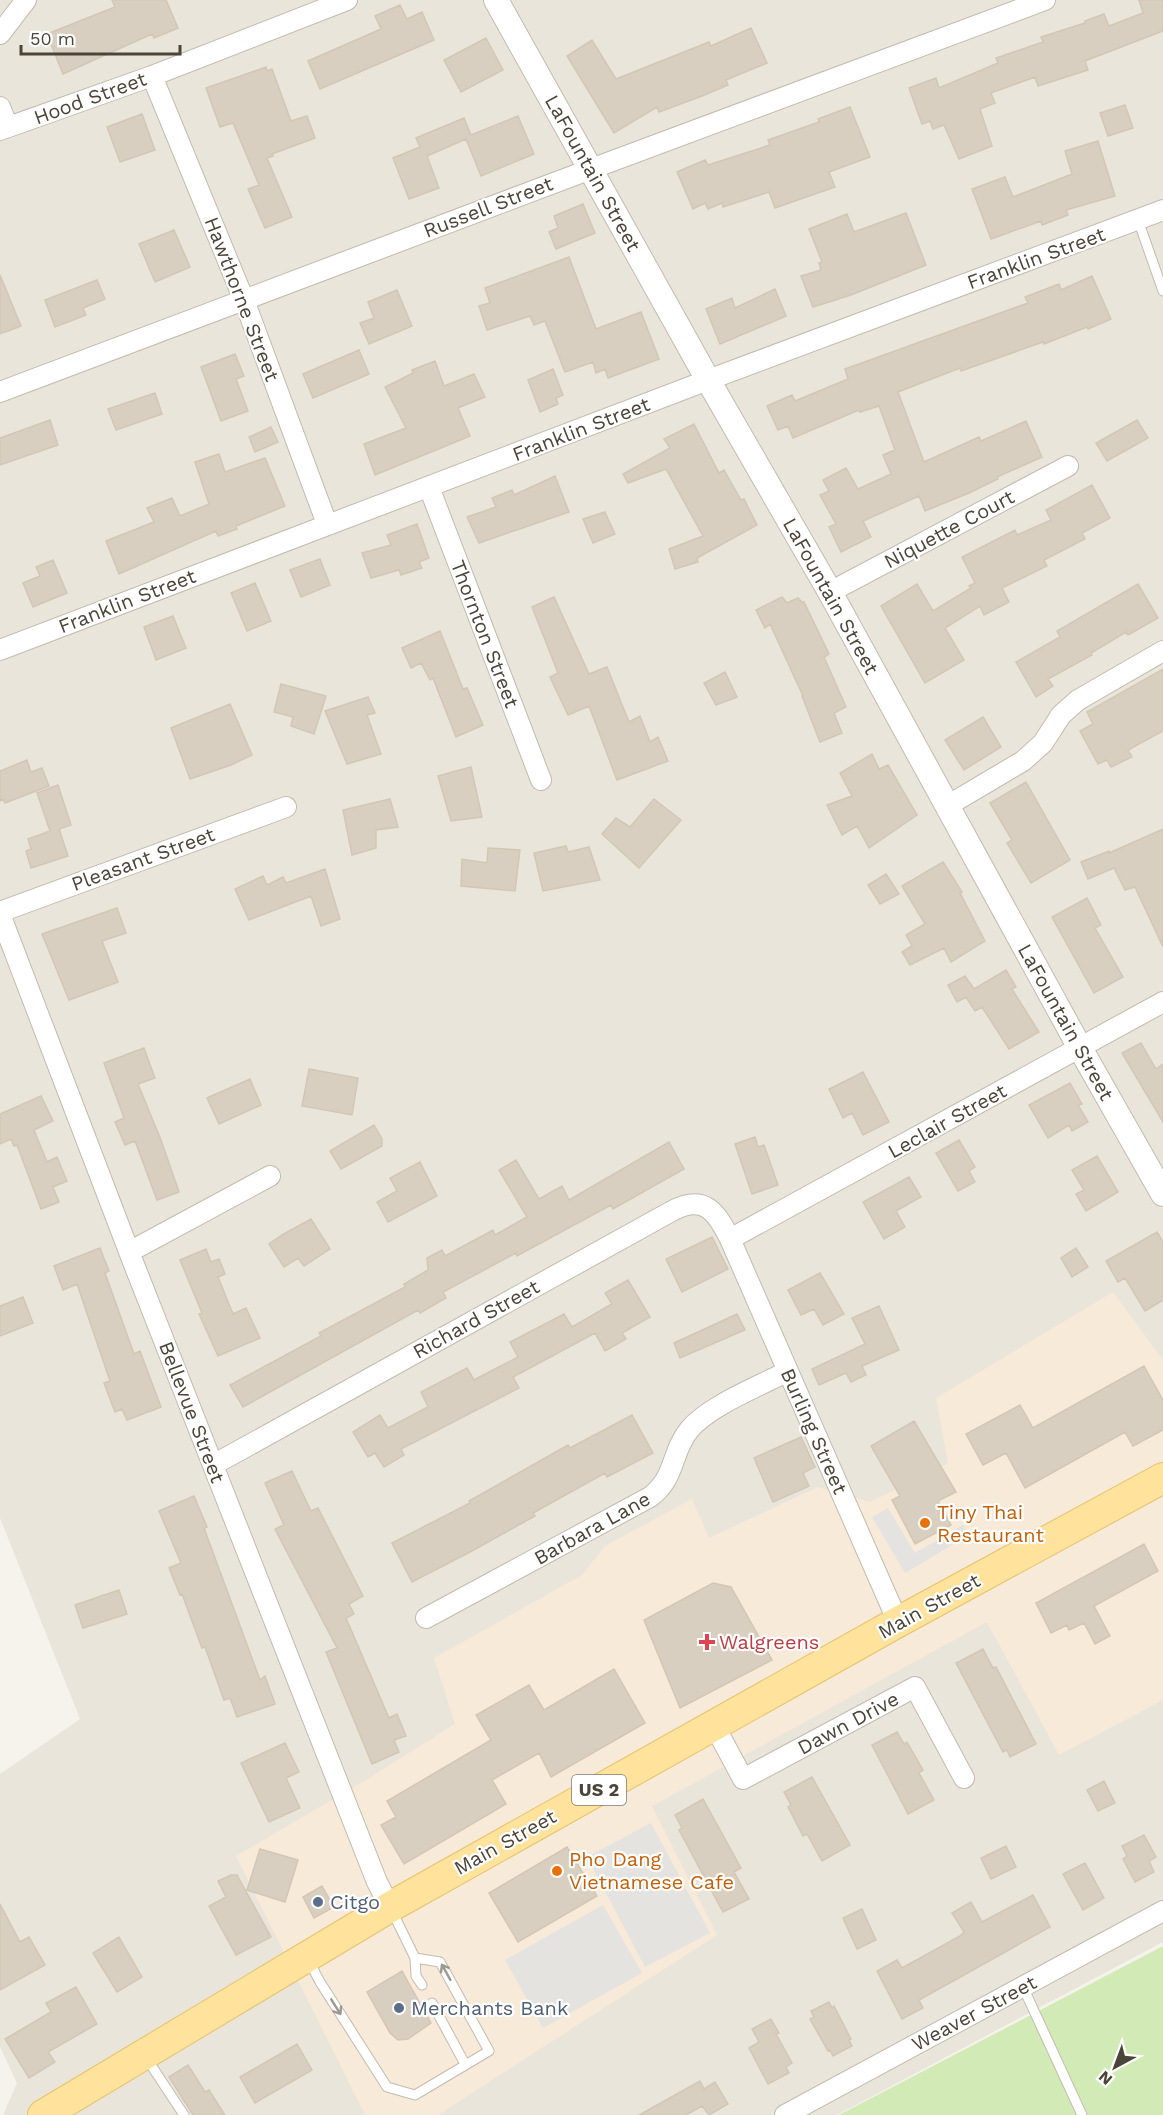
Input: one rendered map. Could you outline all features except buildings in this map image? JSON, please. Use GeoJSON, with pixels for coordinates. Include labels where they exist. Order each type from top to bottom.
{"type":"FeatureCollection","features":[{"type":"Feature","properties":{"kind":"main road","name":"Main Street"},"geometry":{"type":"LineString","coordinates":[[43,2115],[390,1907],[898,1622],[1163,1478]]}},
{"type":"Feature","properties":{"kind":"street"},"geometry":{"type":"LineString","coordinates":[[0,34],[26,0]]}},
{"type":"Feature","properties":{"kind":"street","name":"Hood Street"},"geometry":{"type":"LineString","coordinates":[[4,128],[152,76],[347,0]]}},
{"type":"Feature","properties":{"kind":"street","name":"LaFountain Street"},"geometry":{"type":"LineString","coordinates":[[496,0],[708,380],[830,592],[1080,1048],[1163,1194]]}},
{"type":"Feature","properties":{"kind":"street","name":"Russell Street"},"geometry":{"type":"LineString","coordinates":[[0,392],[1045,0]]}},
{"type":"Feature","properties":{"kind":"street","name":"Hawthorne Street"},"geometry":{"type":"LineString","coordinates":[[152,76],[244,300],[327,524]]}},
{"type":"Feature","properties":{"kind":"street"},"geometry":{"type":"LineString","coordinates":[[0,106],[4,128]]}},
{"type":"Feature","properties":{"kind":"street","name":"Franklin Street"},"geometry":{"type":"LineString","coordinates":[[0,650],[327,524],[429,488],[708,380],[1163,210]]}},
{"type":"Feature","properties":{"kind":"street","name":"Niquette Court"},"geometry":{"type":"LineString","coordinates":[[830,592],[1068,466]]}},
{"type":"Feature","properties":{"kind":"street","name":"Thornton Street"},"geometry":{"type":"LineString","coordinates":[[429,488],[541,780]]}},
{"type":"Feature","properties":{"kind":"street"},"geometry":{"type":"LineString","coordinates":[[947,806],[1023,761],[1043,743],[1061,715],[1078,700],[1163,651]]}},
{"type":"Feature","properties":{"kind":"street","name":"Pleasant Street"},"geometry":{"type":"LineString","coordinates":[[0,913],[286,807]]}},
{"type":"Feature","properties":{"kind":"street","name":"Bellevue Street"},"geometry":{"type":"LineString","coordinates":[[0,913],[129,1252],[376,1882],[390,1907]]}},
{"type":"Feature","properties":{"kind":"street","name":"Leclair Street"},"geometry":{"type":"LineString","coordinates":[[730,1239],[1163,1002]]}},
{"type":"Feature","properties":{"kind":"street"},"geometry":{"type":"LineString","coordinates":[[129,1252],[270,1176]]}},
{"type":"Feature","properties":{"kind":"street","name":"Richard Street"},"geometry":{"type":"LineString","coordinates":[[213,1466],[684,1205],[697,1203],[708,1208],[718,1217],[730,1239]]}},
{"type":"Feature","properties":{"kind":"street","name":"Burling Street"},"geometry":{"type":"LineString","coordinates":[[730,1239],[898,1622]]}},
{"type":"Feature","properties":{"kind":"street","name":"Barbara Lane"},"geometry":{"type":"LineString","coordinates":[[426,1618],[650,1497],[665,1484],[681,1443],[695,1423],[719,1407],[788,1371]]}},
{"type":"Feature","properties":{"kind":"street","name":"Dawn Drive"},"geometry":{"type":"LineString","coordinates":[[714,1725],[743,1779],[915,1687],[964,1778]]}},
{"type":"Feature","properties":{"kind":"street","name":"Weaver Street"},"geometry":{"type":"LineString","coordinates":[[786,2115],[809,2109],[1023,1987],[1163,1911]]}},
{"type":"Feature","properties":{"kind":"lane"},"geometry":{"type":"LineString","coordinates":[[1138,220],[1163,291]]}},
{"type":"Feature","properties":{"kind":"lane"},"geometry":{"type":"LineString","coordinates":[[390,1907],[415,1958],[416,1976],[422,1985]]}},
{"type":"Feature","properties":{"kind":"lane"},"geometry":{"type":"LineString","coordinates":[[307,1956],[320,1982],[387,2087],[414,2094],[489,2050],[440,1962],[415,1958]]}},
{"type":"Feature","properties":{"kind":"lane"},"geometry":{"type":"LineString","coordinates":[[1023,1987],[1082,2115]]}},
{"type":"Feature","properties":{"kind":"lane"},"geometry":{"type":"LineString","coordinates":[[432,2003],[465,2064]]}},
{"type":"Feature","properties":{"kind":"lane"},"geometry":{"type":"LineString","coordinates":[[144,2054],[184,2115]]}},
{"type":"Feature","properties":{"kind":"shaded area"},"geometry":{"type":"Polygon","coordinates":[[[0,0],[1163,0],[1163,1942],[837,2115],[3,2115],[17,2083],[0,2047],[0,1774],[80,1719],[0,1518],[0,0]]]}},
{"type":"Feature","properties":{"kind":"shaded area"},"geometry":{"type":"Polygon","coordinates":[[[1113,1292],[1163,1360],[1163,1700],[1059,1755],[987,1622],[652,1806],[717,1935],[438,2115],[365,2115],[236,1856],[361,1783],[455,1724],[434,1658],[582,1575],[605,1546],[692,1499],[709,1538],[818,1487],[870,1502],[948,1463],[936,1398],[1113,1292]]]}},
{"type":"Feature","properties":{"kind":"shaded area"},"geometry":{"type":"Polygon","coordinates":[[[888,1508],[915,1553],[963,1525],[969,1535],[905,1573],[872,1517],[888,1508]]]}},
{"type":"Feature","properties":{"kind":"shaded area"},"geometry":{"type":"Polygon","coordinates":[[[651,1823],[710,1933],[645,1967],[587,1857],[651,1823]]]}},
{"type":"Feature","properties":{"kind":"shaded area"},"geometry":{"type":"Polygon","coordinates":[[[603,1905],[642,1973],[543,2028],[505,1960],[603,1905]]]}},
{"type":"Feature","properties":{"kind":"green space"},"geometry":{"type":"Polygon","coordinates":[[[1163,1946],[1163,2115],[839,2115],[1163,1946]]]}},
{"type":"Feature","properties":{"kind":"place","name":"Tiny Thai Restaurant"},"geometry":{"type":"Point","coordinates":[925,1523]}},
{"type":"Feature","properties":{"kind":"place","name":"Walgreens"},"geometry":{"type":"Point","coordinates":[707,1642]}},
{"type":"Feature","properties":{"kind":"place","name":"Pho Dang Vietnamese Cafe"},"geometry":{"type":"Point","coordinates":[557,1871]}},
{"type":"Feature","properties":{"kind":"place","name":"Citgo"},"geometry":{"type":"Point","coordinates":[318,1902]}},
{"type":"Feature","properties":{"kind":"place","name":"Merchants Bank"},"geometry":{"type":"Point","coordinates":[399,2008]}}]}
